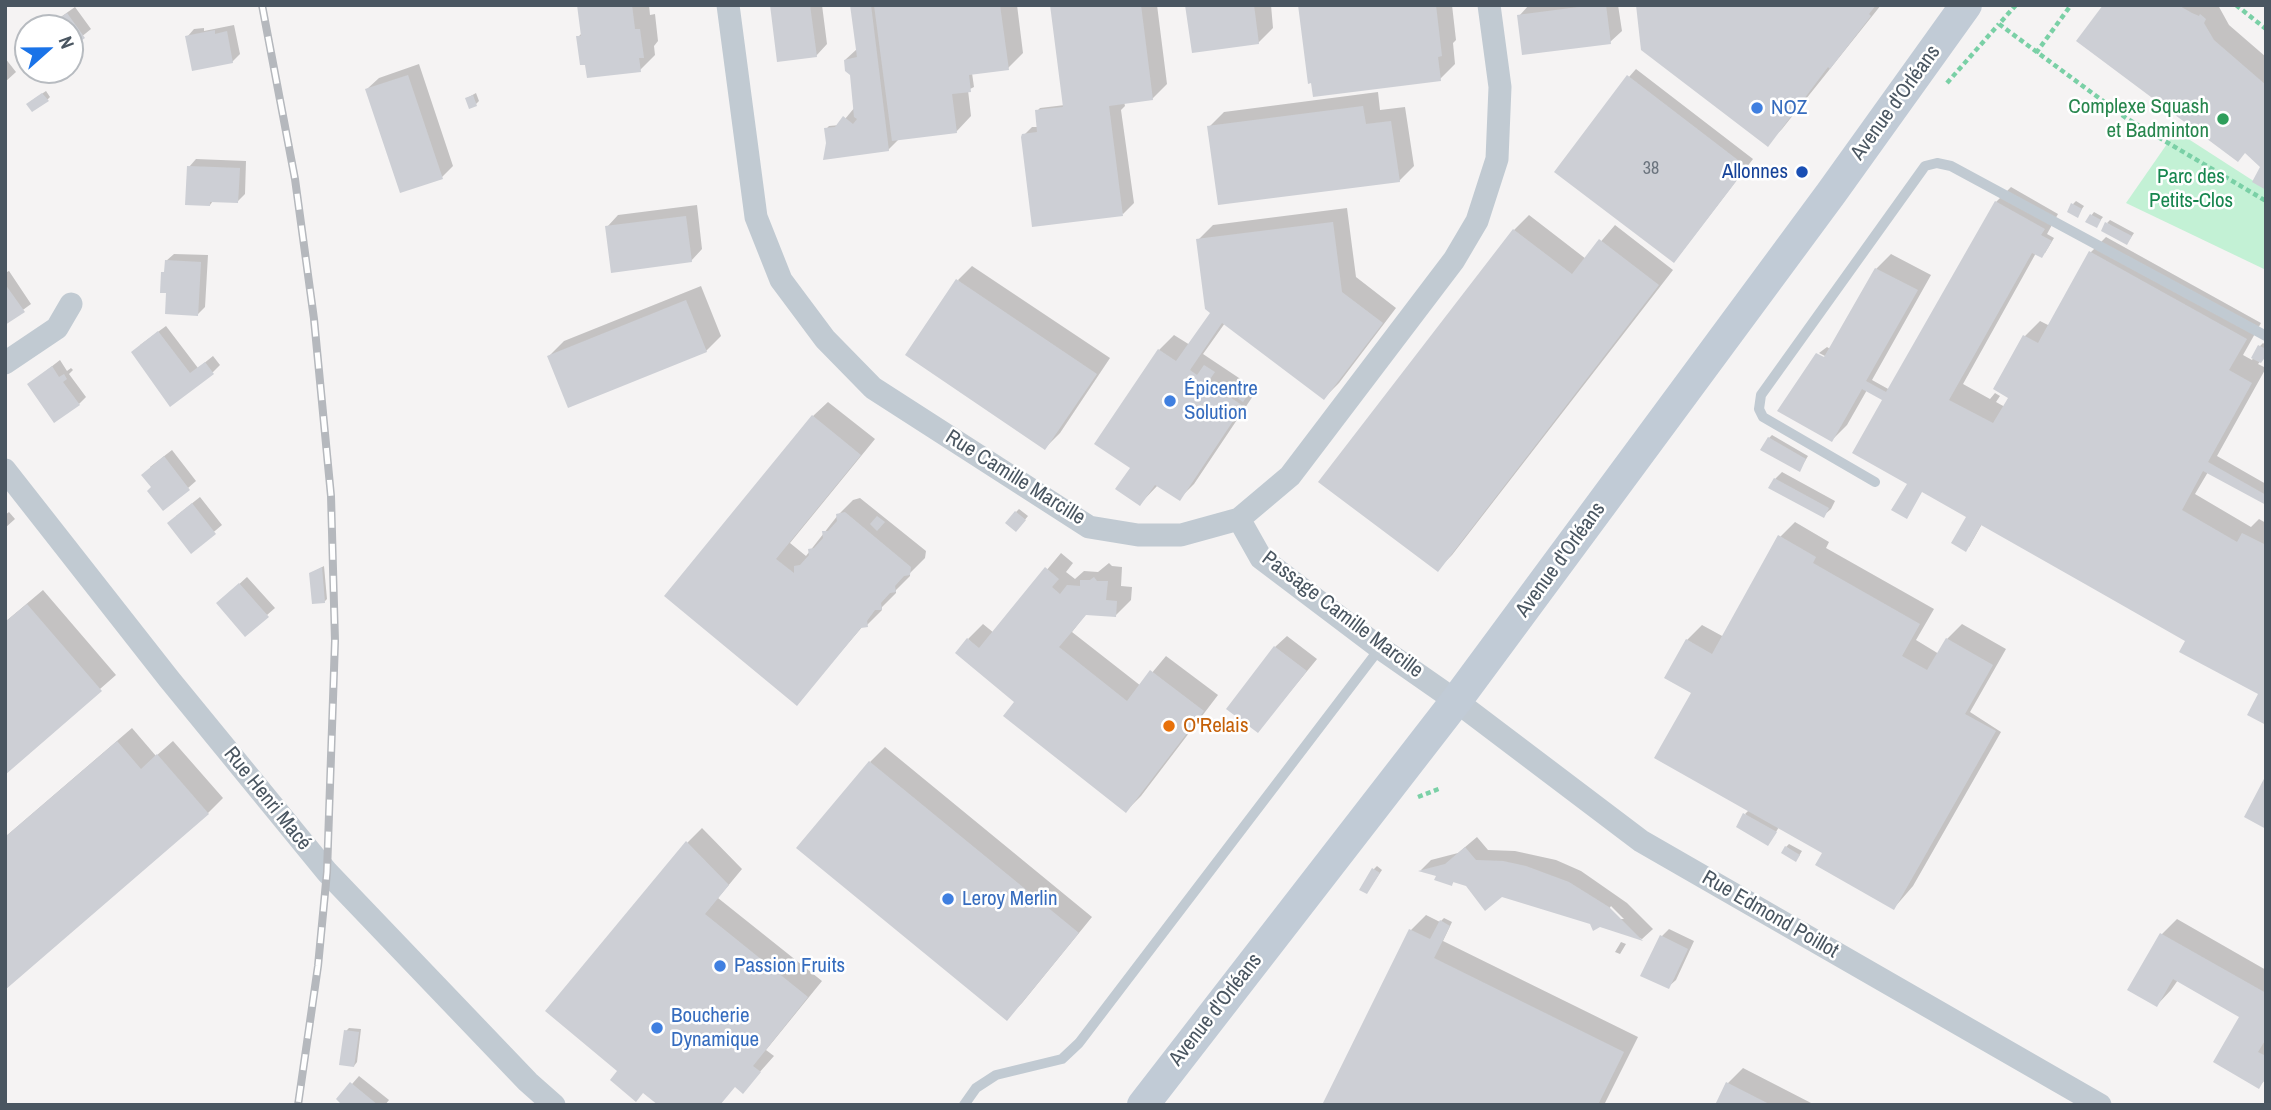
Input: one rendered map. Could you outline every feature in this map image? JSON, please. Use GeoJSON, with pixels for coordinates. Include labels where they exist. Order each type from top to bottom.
{"type":"FeatureCollection","features":[{"type":"Feature","properties":{"kind":"main road","name":"Avenue d'Orléans"},"geometry":{"type":"LineString","coordinates":[[1143,1105],[1456,701],[1832,192],[1966,5]]}},
{"type":"Feature","properties":{"kind":"street","name":"Rue Camille Marcille"},"geometry":{"type":"LineString","coordinates":[[728,5],[756,217],[781,281],[825,340],[873,388],[1089,527],[1138,534],[1181,535],[1239,519],[1290,476],[1454,260],[1477,222],[1497,159],[1500,87],[1489,5]]}},
{"type":"Feature","properties":{"kind":"street"},"geometry":{"type":"LineString","coordinates":[[5,363],[76,312]]}},
{"type":"Feature","properties":{"kind":"street","name":"Rue Henri Macé"},"geometry":{"type":"LineString","coordinates":[[5,470],[169,679],[327,872],[528,1082],[554,1105]]}},
{"type":"Feature","properties":{"kind":"street","name":"Passage Camille Marcille"},"geometry":{"type":"LineString","coordinates":[[1239,519],[1261,558],[1380,649],[1456,701]]}},
{"type":"Feature","properties":{"kind":"street","name":"Rue Edmond Poillot"},"geometry":{"type":"LineString","coordinates":[[1456,701],[1640,841],[2100,1105]]}},
{"type":"Feature","properties":{"kind":"lane"},"geometry":{"type":"LineString","coordinates":[[1875,482],[1763,417],[1759,408],[1761,395],[1925,166],[1937,163],[1951,166],[2266,336]]}},
{"type":"Feature","properties":{"kind":"lane"},"geometry":{"type":"LineString","coordinates":[[964,1105],[976,1088],[996,1074],[1062,1059],[1079,1043],[1380,649]]}},
{"type":"Feature","properties":{"kind":"path"},"geometry":{"type":"LineString","coordinates":[[2016,5],[1998,24],[2126,118],[2266,201]]}},
{"type":"Feature","properties":{"kind":"path"},"geometry":{"type":"LineString","coordinates":[[2036,53],[2071,5]]}},
{"type":"Feature","properties":{"kind":"path"},"geometry":{"type":"LineString","coordinates":[[2236,5],[2266,29]]}},
{"type":"Feature","properties":{"kind":"green space","name":"Parc des Petits-Clos"},"geometry":{"type":"Polygon","coordinates":[[[2176,131],[2266,189],[2266,270],[2126,203],[2176,131]]]}},
{"type":"Feature","properties":{"kind":"building"},"geometry":{"type":"Polygon","coordinates":[[[577,5],[632,5],[635,29],[640,29],[644,58],[639,58],[641,72],[587,78],[585,65],[580,65],[576,36],[581,36],[577,5]]]}},
{"type":"Feature","properties":{"kind":"building"},"geometry":{"type":"Polygon","coordinates":[[[770,5],[810,5],[817,57],[777,62],[770,5]]]}},
{"type":"Feature","properties":{"kind":"building"},"geometry":{"type":"Polygon","coordinates":[[[850,5],[871,5],[889,151],[823,160],[826,143],[824,128],[835,127],[843,116],[853,124],[857,119],[854,117],[850,75],[845,71],[844,60],[857,57],[850,5]]]}},
{"type":"Feature","properties":{"kind":"building"},"geometry":{"type":"Polygon","coordinates":[[[874,5],[1000,5],[1009,70],[969,75],[971,92],[952,94],[957,133],[892,141],[874,5]]]}},
{"type":"Feature","properties":{"kind":"building"},"geometry":{"type":"Polygon","coordinates":[[[1050,5],[1141,5],[1153,100],[1109,106],[1123,216],[1032,227],[1021,137],[1022,134],[1037,132],[1035,110],[1063,107],[1050,5]]]}},
{"type":"Feature","properties":{"kind":"building"},"geometry":{"type":"Polygon","coordinates":[[[1185,5],[1254,5],[1259,44],[1192,53],[1185,5]]]}},
{"type":"Feature","properties":{"kind":"building"},"geometry":{"type":"Polygon","coordinates":[[[1298,5],[1436,5],[1442,56],[1438,57],[1441,81],[1313,97],[1311,83],[1308,84],[1298,5]]]}},
{"type":"Feature","properties":{"kind":"building"},"geometry":{"type":"Polygon","coordinates":[[[1606,5],[1611,44],[1522,55],[1517,15],[1606,5]]]}},
{"type":"Feature","properties":{"kind":"building","name":"NOZ"},"geometry":{"type":"Polygon","coordinates":[[[1636,5],[1876,5],[1869,14],[1871,16],[1830,69],[1828,67],[1768,147],[1641,50],[1636,5]]]}},
{"type":"Feature","properties":{"kind":"building","name":"Complexe Squash et Badminton"},"geometry":{"type":"Polygon","coordinates":[[[2103,5],[2178,5],[2199,16],[2200,14],[2206,19],[2204,23],[2214,40],[2266,85],[2266,190],[2252,182],[2260,167],[2245,153],[2238,162],[2076,41],[2103,5]]]}},
{"type":"Feature","properties":{"kind":"building"},"geometry":{"type":"Polygon","coordinates":[[[215,30],[215,34],[227,31],[233,63],[192,71],[185,36],[215,30]]]}},
{"type":"Feature","properties":{"kind":"building"},"geometry":{"type":"Polygon","coordinates":[[[408,75],[443,179],[400,193],[365,89],[408,75]]]}},
{"type":"Feature","properties":{"kind":"building"},"geometry":{"type":"Polygon","coordinates":[[[1627,75],[1747,167],[1674,263],[1554,172],[1627,75]]]}},
{"type":"Feature","properties":{"kind":"building"},"geometry":{"type":"Polygon","coordinates":[[[42,93],[49,101],[32,112],[26,104],[42,93]]]}},
{"type":"Feature","properties":{"kind":"building"},"geometry":{"type":"Polygon","coordinates":[[[473,95],[477,106],[469,109],[465,98],[473,95]]]}},
{"type":"Feature","properties":{"kind":"building"},"geometry":{"type":"Polygon","coordinates":[[[1363,106],[1366,124],[1391,121],[1400,182],[1218,205],[1207,126],[1363,106]]]}},
{"type":"Feature","properties":{"kind":"building"},"geometry":{"type":"Polygon","coordinates":[[[187,166],[240,168],[238,203],[185,205],[187,166]]]}},
{"type":"Feature","properties":{"kind":"building"},"geometry":{"type":"Polygon","coordinates":[[[1995,201],[2045,229],[2041,235],[2052,241],[2042,258],[2032,253],[1949,400],[1993,423],[2008,398],[1993,389],[2023,335],[2038,343],[2089,251],[2247,339],[2229,370],[2252,383],[2208,462],[2266,495],[2266,505],[2203,471],[2182,510],[2237,542],[2242,533],[2266,545],[2266,725],[2247,715],[2258,694],[2179,652],[2185,641],[1981,525],[1966,552],[1951,543],[1966,517],[1922,492],[1907,519],[1891,510],[1907,484],[1852,453],[1882,400],[1862,389],[1832,442],[1777,411],[1816,353],[1824,357],[1875,268],[1918,290],[1866,381],[1886,392],[1995,201]]]}},
{"type":"Feature","properties":{"kind":"building"},"geometry":{"type":"Polygon","coordinates":[[[2071,203],[2082,209],[2078,218],[2067,212],[2071,203]]]}},
{"type":"Feature","properties":{"kind":"building"},"geometry":{"type":"Polygon","coordinates":[[[2090,214],[2101,220],[2097,228],[2085,222],[2090,214]]]}},
{"type":"Feature","properties":{"kind":"building"},"geometry":{"type":"Polygon","coordinates":[[[686,216],[692,262],[611,273],[605,226],[686,216]]]}},
{"type":"Feature","properties":{"kind":"building"},"geometry":{"type":"Polygon","coordinates":[[[1333,222],[1342,292],[1383,323],[1324,400],[1222,323],[1190,370],[1197,375],[1204,365],[1215,372],[1208,382],[1243,406],[1180,501],[1155,485],[1140,506],[1115,489],[1130,468],[1094,444],[1158,349],[1176,361],[1210,313],[1205,309],[1196,239],[1333,222]]]}},
{"type":"Feature","properties":{"kind":"building"},"geometry":{"type":"Polygon","coordinates":[[[2105,222],[2132,236],[2127,245],[2101,231],[2105,222]]]}},
{"type":"Feature","properties":{"kind":"building"},"geometry":{"type":"Polygon","coordinates":[[[1513,229],[1572,274],[1599,239],[1659,285],[1438,572],[1318,482],[1513,229]]]}},
{"type":"Feature","properties":{"kind":"building"},"geometry":{"type":"Polygon","coordinates":[[[165,260],[201,262],[198,316],[165,314],[166,293],[160,293],[161,272],[164,272],[165,260]]]}},
{"type":"Feature","properties":{"kind":"building"},"geometry":{"type":"Polygon","coordinates":[[[956,279],[1097,374],[1045,450],[905,355],[956,279]]]}},
{"type":"Feature","properties":{"kind":"building"},"geometry":{"type":"Polygon","coordinates":[[[5,284],[25,312],[5,325],[5,284]]]}},
{"type":"Feature","properties":{"kind":"building"},"geometry":{"type":"Polygon","coordinates":[[[686,300],[707,352],[568,408],[547,356],[686,300]]]}},
{"type":"Feature","properties":{"kind":"building"},"geometry":{"type":"Polygon","coordinates":[[[158,331],[190,373],[205,362],[214,374],[170,407],[131,352],[158,331]]]}},
{"type":"Feature","properties":{"kind":"building"},"geometry":{"type":"Polygon","coordinates":[[[2258,345],[2266,349],[2266,356],[2261,363],[2251,358],[2258,345]]]}},
{"type":"Feature","properties":{"kind":"building"},"geometry":{"type":"Polygon","coordinates":[[[52,366],[59,377],[64,374],[67,379],[63,382],[80,405],[54,423],[27,384],[52,366]]]}},
{"type":"Feature","properties":{"kind":"building"},"geometry":{"type":"Polygon","coordinates":[[[1234,381],[1249,393],[1243,402],[1228,391],[1234,381]]]}},
{"type":"Feature","properties":{"kind":"building"},"geometry":{"type":"Polygon","coordinates":[[[812,415],[861,455],[776,559],[794,573],[794,566],[800,565],[809,555],[808,549],[814,548],[823,538],[822,531],[828,531],[837,521],[836,514],[845,512],[911,567],[910,575],[904,576],[895,586],[896,592],[890,593],[881,603],[882,610],[875,610],[867,621],[868,627],[861,628],[797,706],[664,596],[812,415]]]}},
{"type":"Feature","properties":{"kind":"building"},"geometry":{"type":"Polygon","coordinates":[[[1768,437],[1806,459],[1800,472],[1760,450],[1768,437]]]}},
{"type":"Feature","properties":{"kind":"building"},"geometry":{"type":"Polygon","coordinates":[[[164,456],[190,490],[163,511],[147,491],[151,487],[141,475],[164,456]]]}},
{"type":"Feature","properties":{"kind":"building"},"geometry":{"type":"Polygon","coordinates":[[[1774,478],[1829,508],[1824,518],[1768,488],[1774,478]]]}},
{"type":"Feature","properties":{"kind":"building"},"geometry":{"type":"Polygon","coordinates":[[[192,503],[216,534],[191,554],[167,523],[192,503]]]}},
{"type":"Feature","properties":{"kind":"building"},"geometry":{"type":"Polygon","coordinates":[[[1015,511],[1026,520],[1016,532],[1005,523],[1015,511]]]}},
{"type":"Feature","properties":{"kind":"building"},"geometry":{"type":"Polygon","coordinates":[[[877,516],[885,522],[877,531],[870,524],[877,516]]]}},
{"type":"Feature","properties":{"kind":"building"},"geometry":{"type":"Polygon","coordinates":[[[1778,535],[1816,557],[1813,563],[1920,624],[1902,656],[1927,670],[1946,638],[1993,665],[1965,714],[1996,731],[1894,910],[1815,865],[1822,853],[1654,758],[1691,693],[1664,678],[1686,639],[1712,654],[1778,535]]]}},
{"type":"Feature","properties":{"kind":"building"},"geometry":{"type":"Polygon","coordinates":[[[322,567],[325,603],[312,604],[309,573],[322,567]]]}},
{"type":"Feature","properties":{"kind":"building"},"geometry":{"type":"Polygon","coordinates":[[[1045,567],[1059,579],[1052,587],[1060,594],[1067,585],[1080,586],[1080,580],[1094,577],[1097,581],[1108,581],[1106,600],[1117,601],[1116,617],[1086,615],[1059,647],[1127,701],[1150,670],[1204,711],[1126,813],[1003,716],[1014,702],[955,653],[967,638],[979,648],[1045,567]]]}},
{"type":"Feature","properties":{"kind":"building"},"geometry":{"type":"Polygon","coordinates":[[[239,583],[269,617],[245,637],[216,603],[239,583]]]}},
{"type":"Feature","properties":{"kind":"building"},"geometry":{"type":"Polygon","coordinates":[[[27,604],[102,691],[5,775],[5,622],[27,604]]]}},
{"type":"Feature","properties":{"kind":"building"},"geometry":{"type":"Polygon","coordinates":[[[1274,646],[1307,671],[1258,733],[1226,709],[1274,646]]]}},
{"type":"Feature","properties":{"kind":"building"},"geometry":{"type":"Polygon","coordinates":[[[117,741],[141,769],[157,754],[209,814],[5,990],[5,837],[117,741]]]}},
{"type":"Feature","properties":{"kind":"building"},"geometry":{"type":"Polygon","coordinates":[[[869,761],[1079,933],[1007,1021],[796,848],[869,761]]]}},
{"type":"Feature","properties":{"kind":"building"},"geometry":{"type":"Polygon","coordinates":[[[2266,775],[2266,829],[2244,817],[2266,775]]]}},
{"type":"Feature","properties":{"kind":"building"},"geometry":{"type":"Polygon","coordinates":[[[1743,813],[1777,832],[1768,846],[1736,827],[1743,813]]]}},
{"type":"Feature","properties":{"kind":"building","name":"Boucherie Dynamique"},"geometry":{"type":"Polygon","coordinates":[[[686,841],[729,885],[705,914],[808,997],[753,1066],[761,1072],[743,1094],[735,1087],[720,1105],[658,1105],[643,1093],[636,1102],[610,1080],[617,1071],[545,1011],[686,841]]]}},
{"type":"Feature","properties":{"kind":"building"},"geometry":{"type":"Polygon","coordinates":[[[1785,846],[1800,855],[1796,862],[1781,853],[1785,846]]]}},
{"type":"Feature","properties":{"kind":"building"},"geometry":{"type":"Polygon","coordinates":[[[1465,847],[1476,860],[1503,861],[1526,866],[1569,882],[1609,907],[1643,941],[1600,927],[1593,931],[1590,924],[1502,897],[1485,911],[1466,886],[1453,882],[1452,886],[1434,880],[1436,876],[1418,871],[1445,864],[1465,847]]]}},
{"type":"Feature","properties":{"kind":"building"},"geometry":{"type":"Polygon","coordinates":[[[1372,868],[1380,873],[1367,894],[1359,890],[1372,868]]]}},
{"type":"Feature","properties":{"kind":"building"},"geometry":{"type":"Polygon","coordinates":[[[1440,920],[1450,926],[1434,958],[1624,1052],[1598,1105],[1322,1105],[1409,929],[1430,939],[1440,920]]]}},
{"type":"Feature","properties":{"kind":"building"},"geometry":{"type":"Polygon","coordinates":[[[2160,933],[2266,993],[2266,1039],[2258,1052],[2266,1056],[2266,1077],[2259,1089],[2213,1062],[2239,1017],[2173,979],[2157,1007],[2127,990],[2160,933]]]}},
{"type":"Feature","properties":{"kind":"building"},"geometry":{"type":"Polygon","coordinates":[[[1660,935],[1688,949],[1669,989],[1640,976],[1660,935]]]}},
{"type":"Feature","properties":{"kind":"building"},"geometry":{"type":"Polygon","coordinates":[[[344,1030],[359,1032],[354,1067],[339,1065],[344,1030]]]}},
{"type":"Feature","properties":{"kind":"building"},"geometry":{"type":"Polygon","coordinates":[[[350,1082],[378,1105],[342,1105],[336,1099],[350,1082]]]}},
{"type":"Feature","properties":{"kind":"building"},"geometry":{"type":"Polygon","coordinates":[[[1726,1082],[1771,1105],[1715,1105],[1726,1082]]]}},
{"type":"Feature","properties":{"kind":"railway"},"geometry":{"type":"LineString","coordinates":[[262,5],[295,179],[314,319],[331,496],[335,641],[327,872],[318,966],[298,1105]]}},
{"type":"Feature","properties":{"kind":"place","name":"NOZ"},"geometry":{"type":"Point","coordinates":[1757,108]}},
{"type":"Feature","properties":{"kind":"place","name":"Complexe Squash et Badminton"},"geometry":{"type":"Point","coordinates":[2223,119]}},
{"type":"Feature","properties":{"kind":"place","name":"Allonnes"},"geometry":{"type":"Point","coordinates":[1802,172]}},
{"type":"Feature","properties":{"kind":"place","name":"Épicentre Solution"},"geometry":{"type":"Point","coordinates":[1170,401]}},
{"type":"Feature","properties":{"kind":"place","name":"O'Relais"},"geometry":{"type":"Point","coordinates":[1169,726]}},
{"type":"Feature","properties":{"kind":"place","name":"Leroy Merlin"},"geometry":{"type":"Point","coordinates":[948,899]}},
{"type":"Feature","properties":{"kind":"place","name":"Passion Fruits"},"geometry":{"type":"Point","coordinates":[720,966]}},
{"type":"Feature","properties":{"kind":"place","name":"Boucherie Dynamique"},"geometry":{"type":"Point","coordinates":[657,1028]}}]}
